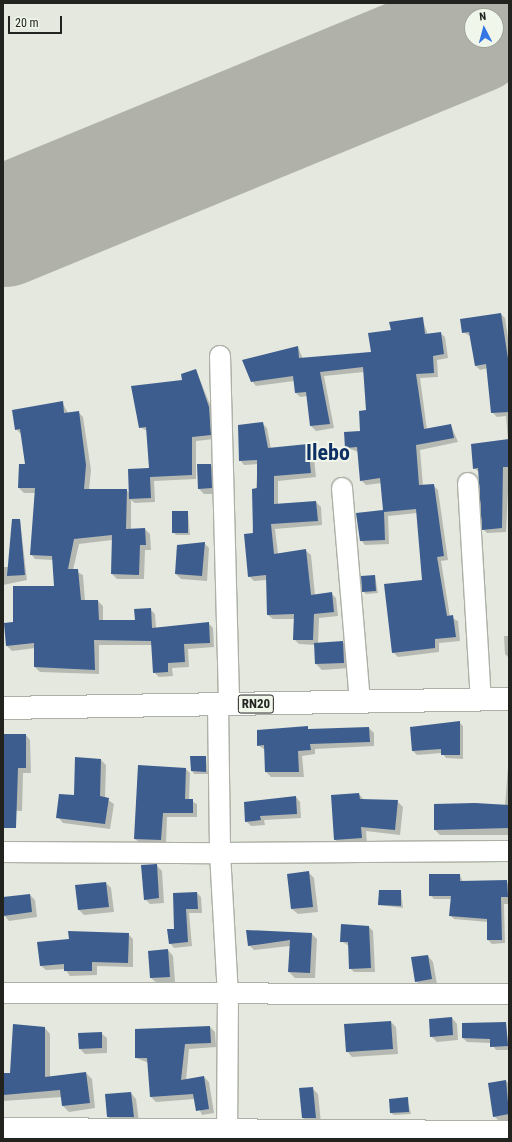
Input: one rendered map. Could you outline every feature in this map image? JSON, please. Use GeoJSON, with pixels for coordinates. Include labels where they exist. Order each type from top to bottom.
{"type":"FeatureCollection","features":[{"type":"Feature","properties":{"kind":"main road","name":"RN20"},"geometry":{"type":"LineString","coordinates":[[3,708],[509,699]]}},
{"type":"Feature","properties":{"kind":"street"},"geometry":{"type":"LineString","coordinates":[[220,356],[224,704],[220,853],[228,995],[227,1133]]}},
{"type":"Feature","properties":{"kind":"street"},"geometry":{"type":"LineString","coordinates":[[468,483],[482,700]]}},
{"type":"Feature","properties":{"kind":"street"},"geometry":{"type":"LineString","coordinates":[[342,488],[360,702]]}},
{"type":"Feature","properties":{"kind":"street"},"geometry":{"type":"LineString","coordinates":[[3,852],[220,853],[509,851]]}},
{"type":"Feature","properties":{"kind":"street"},"geometry":{"type":"LineString","coordinates":[[3,993],[228,995],[509,994]]}},
{"type":"Feature","properties":{"kind":"street"},"geometry":{"type":"LineString","coordinates":[[3,1128],[227,1133],[509,1131]]}},
{"type":"Feature","properties":{"kind":"building"},"geometry":{"type":"Polygon","coordinates":[[[501,313],[509,365],[509,412],[491,413],[486,364],[475,366],[469,332],[462,333],[460,319],[501,313]]]}},
{"type":"Feature","properties":{"kind":"building"},"geometry":{"type":"Polygon","coordinates":[[[423,317],[425,334],[441,332],[444,354],[433,356],[434,373],[416,374],[424,429],[451,424],[454,438],[416,445],[419,485],[434,484],[444,556],[437,557],[447,616],[453,615],[456,637],[435,639],[435,648],[392,653],[384,584],[422,580],[416,509],[384,512],[385,540],[360,541],[356,513],[383,510],[380,478],[360,481],[357,447],[345,448],[344,432],[360,431],[359,411],[366,410],[363,367],[320,372],[330,424],[310,426],[306,392],[295,393],[293,376],[251,382],[242,360],[298,346],[299,358],[371,352],[368,333],[391,330],[389,322],[423,317]]]}},
{"type":"Feature","properties":{"kind":"building"},"geometry":{"type":"Polygon","coordinates":[[[196,369],[209,407],[211,435],[192,437],[192,475],[150,477],[151,498],[129,499],[128,469],[149,468],[146,427],[139,428],[131,386],[182,380],[181,374],[196,369]]]}},
{"type":"Feature","properties":{"kind":"building"},"geometry":{"type":"Polygon","coordinates":[[[63,401],[64,413],[79,411],[86,465],[84,489],[127,489],[126,529],[145,528],[146,545],[140,545],[139,575],[111,574],[112,535],[74,539],[68,569],[78,569],[81,600],[98,600],[99,620],[135,620],[134,609],[151,608],[152,628],[209,622],[210,643],[184,644],[185,662],[168,663],[168,672],[153,673],[151,641],[94,640],[95,670],[34,667],[34,643],[6,646],[4,623],[13,622],[13,586],[54,586],[52,556],[30,555],[35,488],[18,488],[19,464],[25,464],[20,429],[15,430],[12,410],[63,401]]]}},
{"type":"Feature","properties":{"kind":"building"},"geometry":{"type":"Polygon","coordinates":[[[263,422],[268,448],[308,444],[311,473],[274,476],[274,504],[316,501],[318,521],[271,524],[274,554],[306,549],[311,595],[332,592],[334,612],[314,614],[313,640],[293,640],[294,614],[267,615],[266,575],[248,577],[244,534],[253,533],[252,489],[257,488],[257,460],[239,461],[238,425],[263,422]]]}},
{"type":"Feature","properties":{"kind":"building"},"geometry":{"type":"Polygon","coordinates":[[[509,439],[509,467],[503,467],[502,528],[482,530],[478,468],[473,469],[471,444],[509,439]]]}},
{"type":"Feature","properties":{"kind":"building"},"geometry":{"type":"Polygon","coordinates":[[[197,464],[211,464],[212,488],[198,489],[197,464]]]}},
{"type":"Feature","properties":{"kind":"building"},"geometry":{"type":"Polygon","coordinates":[[[172,511],[188,511],[188,533],[172,533],[172,511]]]}},
{"type":"Feature","properties":{"kind":"building"},"geometry":{"type":"Polygon","coordinates":[[[12,519],[20,519],[25,575],[7,576],[12,519]]]}},
{"type":"Feature","properties":{"kind":"building"},"geometry":{"type":"Polygon","coordinates":[[[205,542],[202,576],[175,574],[177,545],[205,542]]]}},
{"type":"Feature","properties":{"kind":"building"},"geometry":{"type":"Polygon","coordinates":[[[375,575],[376,591],[362,592],[361,576],[375,575]]]}},
{"type":"Feature","properties":{"kind":"building"},"geometry":{"type":"Polygon","coordinates":[[[343,641],[344,663],[315,664],[314,643],[343,641]]]}},
{"type":"Feature","properties":{"kind":"building"},"geometry":{"type":"Polygon","coordinates":[[[460,721],[460,755],[441,755],[441,749],[412,751],[410,727],[460,721]]]}},
{"type":"Feature","properties":{"kind":"building"},"geometry":{"type":"Polygon","coordinates":[[[308,726],[308,729],[369,727],[370,742],[310,744],[311,750],[298,751],[299,772],[265,772],[264,745],[257,746],[257,730],[308,726]]]}},
{"type":"Feature","properties":{"kind":"building"},"geometry":{"type":"Polygon","coordinates":[[[3,734],[26,734],[26,768],[18,768],[16,828],[4,828],[3,734]]]}},
{"type":"Feature","properties":{"kind":"building"},"geometry":{"type":"Polygon","coordinates":[[[190,756],[206,756],[206,772],[191,771],[190,756]]]}},
{"type":"Feature","properties":{"kind":"building"},"geometry":{"type":"Polygon","coordinates":[[[75,757],[101,759],[100,796],[109,798],[105,824],[56,818],[59,794],[74,795],[75,757]]]}},
{"type":"Feature","properties":{"kind":"building"},"geometry":{"type":"Polygon","coordinates":[[[138,765],[186,768],[185,799],[193,799],[193,813],[163,813],[161,840],[134,839],[138,765]]]}},
{"type":"Feature","properties":{"kind":"building"},"geometry":{"type":"Polygon","coordinates":[[[359,793],[360,799],[398,800],[395,830],[361,827],[362,838],[334,840],[331,795],[359,793]]]}},
{"type":"Feature","properties":{"kind":"building"},"geometry":{"type":"Polygon","coordinates":[[[296,796],[297,814],[260,816],[261,820],[245,822],[244,802],[296,796]]]}},
{"type":"Feature","properties":{"kind":"building"},"geometry":{"type":"Polygon","coordinates":[[[475,803],[509,805],[509,828],[434,830],[434,804],[475,803]]]}},
{"type":"Feature","properties":{"kind":"building"},"geometry":{"type":"Polygon","coordinates":[[[157,864],[159,898],[144,900],[141,865],[157,864]]]}},
{"type":"Feature","properties":{"kind":"building"},"geometry":{"type":"Polygon","coordinates":[[[309,871],[313,907],[291,909],[287,874],[309,871]]]}},
{"type":"Feature","properties":{"kind":"building"},"geometry":{"type":"Polygon","coordinates":[[[429,874],[460,874],[460,881],[507,880],[508,897],[501,897],[502,940],[487,940],[487,919],[449,916],[451,896],[429,896],[429,874]]]}},
{"type":"Feature","properties":{"kind":"building"},"geometry":{"type":"Polygon","coordinates":[[[106,882],[109,907],[78,910],[75,885],[106,882]]]}},
{"type":"Feature","properties":{"kind":"building"},"geometry":{"type":"Polygon","coordinates":[[[379,890],[401,890],[401,906],[378,905],[379,890]]]}},
{"type":"Feature","properties":{"kind":"building"},"geometry":{"type":"Polygon","coordinates":[[[197,892],[198,909],[186,909],[188,942],[169,944],[167,929],[174,929],[173,893],[197,892]]]}},
{"type":"Feature","properties":{"kind":"building"},"geometry":{"type":"Polygon","coordinates":[[[30,894],[32,912],[3,916],[3,897],[30,894]]]}},
{"type":"Feature","properties":{"kind":"building"},"geometry":{"type":"Polygon","coordinates":[[[341,924],[369,926],[371,968],[349,969],[348,942],[340,942],[341,924]]]}},
{"type":"Feature","properties":{"kind":"building"},"geometry":{"type":"Polygon","coordinates":[[[246,930],[312,933],[310,973],[288,972],[290,940],[248,946],[246,930]]]}},
{"type":"Feature","properties":{"kind":"building"},"geometry":{"type":"Polygon","coordinates":[[[68,931],[129,933],[128,963],[92,962],[92,971],[64,971],[64,964],[40,966],[37,942],[69,939],[68,931]]]}},
{"type":"Feature","properties":{"kind":"building"},"geometry":{"type":"Polygon","coordinates":[[[168,949],[170,977],[150,978],[148,951],[168,949]]]}},
{"type":"Feature","properties":{"kind":"building"},"geometry":{"type":"Polygon","coordinates":[[[428,955],[432,979],[415,982],[411,957],[428,955]]]}},
{"type":"Feature","properties":{"kind":"building"},"geometry":{"type":"Polygon","coordinates":[[[452,1017],[453,1035],[430,1037],[429,1019],[452,1017]]]}},
{"type":"Feature","properties":{"kind":"building"},"geometry":{"type":"Polygon","coordinates":[[[391,1021],[393,1049],[346,1052],[344,1024],[391,1021]]]}},
{"type":"Feature","properties":{"kind":"building"},"geometry":{"type":"Polygon","coordinates":[[[506,1022],[508,1046],[490,1047],[490,1039],[462,1038],[462,1023],[506,1022]]]}},
{"type":"Feature","properties":{"kind":"building"},"geometry":{"type":"Polygon","coordinates":[[[13,1024],[45,1027],[45,1077],[86,1072],[90,1103],[62,1106],[60,1090],[3,1095],[3,1073],[10,1073],[13,1024]]]}},
{"type":"Feature","properties":{"kind":"building"},"geometry":{"type":"Polygon","coordinates":[[[210,1026],[211,1043],[185,1044],[181,1080],[204,1076],[209,1109],[196,1111],[193,1094],[150,1097],[147,1058],[135,1058],[135,1029],[210,1026]]]}},
{"type":"Feature","properties":{"kind":"building"},"geometry":{"type":"Polygon","coordinates":[[[102,1032],[102,1048],[79,1049],[78,1033],[102,1032]]]}},
{"type":"Feature","properties":{"kind":"building"},"geometry":{"type":"Polygon","coordinates":[[[506,1080],[509,1114],[493,1117],[488,1083],[506,1080]]]}},
{"type":"Feature","properties":{"kind":"building"},"geometry":{"type":"Polygon","coordinates":[[[313,1087],[316,1118],[302,1118],[299,1088],[313,1087]]]}},
{"type":"Feature","properties":{"kind":"building"},"geometry":{"type":"Polygon","coordinates":[[[131,1092],[134,1117],[107,1117],[105,1094],[131,1092]]]}},
{"type":"Feature","properties":{"kind":"building"},"geometry":{"type":"Polygon","coordinates":[[[408,1097],[409,1112],[390,1113],[389,1099],[408,1097]]]}},
{"type":"Feature","properties":{"kind":"runway"},"geometry":{"type":"LineString","coordinates":[[3,226],[464,36]]}},
{"type":"Feature","properties":{"kind":"district","name":"Ilebo"},"geometry":{"type":"Point","coordinates":[328,453]}}]}
